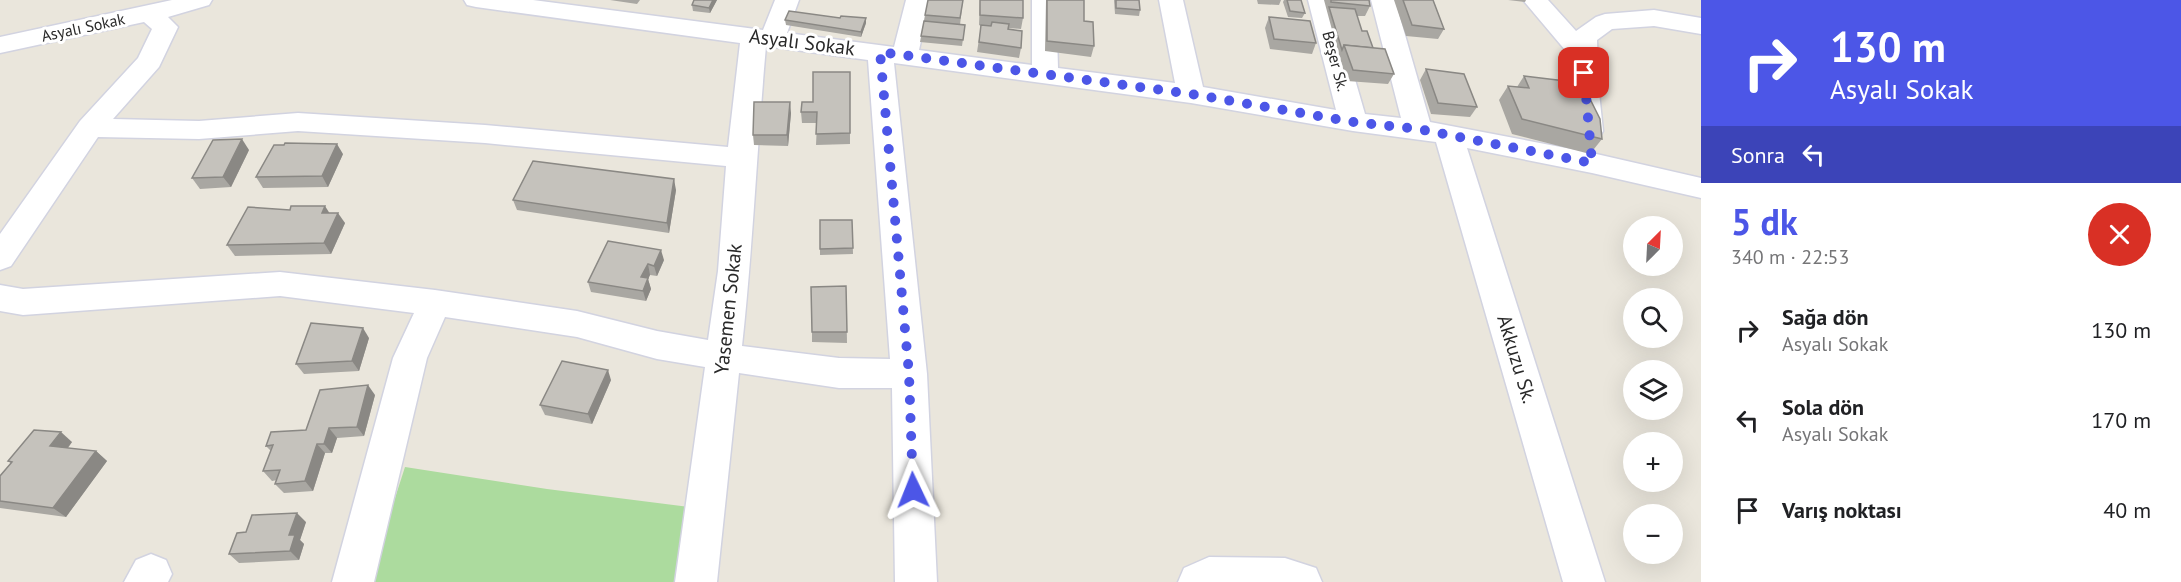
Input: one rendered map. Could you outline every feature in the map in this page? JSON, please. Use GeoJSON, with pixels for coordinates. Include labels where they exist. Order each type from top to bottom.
{"type":"FeatureCollection","features":[{"type":"Feature","properties":{"kind":"street","name":"Asyalı Sokak"},"geometry":{"type":"LineString","coordinates":[[0,45],[149,14],[200,0]]}},
{"type":"Feature","properties":{"kind":"street","name":"Asyalı Sokak"},"geometry":{"type":"LineString","coordinates":[[476,0],[661,11],[763,37],[1191,94],[1353,122],[1433,133],[1592,163],[1701,188]]}},
{"type":"Feature","properties":{"kind":"street","name":"Yasemen Sokak"},"geometry":{"type":"LineString","coordinates":[[696,582],[734,271],[741,158],[763,37],[787,0]]}},
{"type":"Feature","properties":{"kind":"street"},"geometry":{"type":"LineString","coordinates":[[916,582],[909,374],[893,54],[918,0]]}},
{"type":"Feature","properties":{"kind":"street"},"geometry":{"type":"LineString","coordinates":[[1044,0],[1045,74]]}},
{"type":"Feature","properties":{"kind":"street"},"geometry":{"type":"LineString","coordinates":[[1171,0],[1191,94]]}},
{"type":"Feature","properties":{"kind":"street","name":"Beşer Sk."},"geometry":{"type":"LineString","coordinates":[[1320,0],[1353,122]]}},
{"type":"Feature","properties":{"kind":"street","name":"Akkuzu Sk."},"geometry":{"type":"LineString","coordinates":[[1383,0],[1433,133],[1584,582]]}},
{"type":"Feature","properties":{"kind":"street"},"geometry":{"type":"LineString","coordinates":[[1535,0],[1584,55]]}},
{"type":"Feature","properties":{"kind":"street"},"geometry":{"type":"LineString","coordinates":[[1671,0],[1693,24]]}},
{"type":"Feature","properties":{"kind":"street"},"geometry":{"type":"LineString","coordinates":[[0,258],[90,128],[150,61],[165,27],[149,14]]}},
{"type":"Feature","properties":{"kind":"street"},"geometry":{"type":"LineString","coordinates":[[1592,163],[1585,92],[1584,37],[1605,22],[1654,18],[1693,24]]}},
{"type":"Feature","properties":{"kind":"street"},"geometry":{"type":"LineString","coordinates":[[90,128],[199,130],[298,122],[485,134],[741,158]]}},
{"type":"Feature","properties":{"kind":"street"},"geometry":{"type":"LineString","coordinates":[[0,298],[23,302],[280,284],[435,303],[577,324],[657,345],[778,366],[839,373],[909,374]]}},
{"type":"Feature","properties":{"kind":"street"},"geometry":{"type":"LineString","coordinates":[[353,582],[410,358],[435,303]]}},
{"type":"Feature","properties":{"kind":"street"},"geometry":{"type":"LineString","coordinates":[[1199,582],[1209,577],[1285,578],[1301,582]]}},
{"type":"Feature","properties":{"kind":"green space"},"geometry":{"type":"Polygon","coordinates":[[[405,467],[547,489],[705,509],[696,582],[368,582],[405,467]]]}},
{"type":"Feature","properties":{"kind":"building"},"geometry":{"type":"Polygon","coordinates":[[[694,0],[713,0],[709,8],[692,5],[694,0]]]}},
{"type":"Feature","properties":{"kind":"building"},"geometry":{"type":"Polygon","coordinates":[[[928,0],[963,0],[960,18],[925,15],[928,0]]]}},
{"type":"Feature","properties":{"kind":"building"},"geometry":{"type":"Polygon","coordinates":[[[980,0],[1023,0],[1023,18],[980,15],[980,0]]]}},
{"type":"Feature","properties":{"kind":"building"},"geometry":{"type":"Polygon","coordinates":[[[1047,0],[1084,0],[1084,21],[1093,22],[1094,46],[1047,41],[1047,0]]]}},
{"type":"Feature","properties":{"kind":"building"},"geometry":{"type":"Polygon","coordinates":[[[1116,0],[1139,0],[1140,10],[1116,8],[1116,0]]]}},
{"type":"Feature","properties":{"kind":"building"},"geometry":{"type":"Polygon","coordinates":[[[1287,0],[1301,0],[1305,13],[1290,11],[1287,0]]]}},
{"type":"Feature","properties":{"kind":"building"},"geometry":{"type":"Polygon","coordinates":[[[1331,0],[1369,0],[1370,6],[1331,2],[1331,0]]]}},
{"type":"Feature","properties":{"kind":"building"},"geometry":{"type":"Polygon","coordinates":[[[1403,0],[1433,0],[1444,29],[1412,25],[1403,0]]]}},
{"type":"Feature","properties":{"kind":"building"},"geometry":{"type":"Polygon","coordinates":[[[1329,7],[1355,9],[1362,31],[1367,31],[1373,48],[1344,45],[1342,50],[1329,7]]]}},
{"type":"Feature","properties":{"kind":"building"},"geometry":{"type":"Polygon","coordinates":[[[789,11],[840,18],[841,16],[866,18],[861,32],[785,20],[789,11]]]}},
{"type":"Feature","properties":{"kind":"building"},"geometry":{"type":"Polygon","coordinates":[[[1269,17],[1310,21],[1316,43],[1274,39],[1269,17]]]}},
{"type":"Feature","properties":{"kind":"building"},"geometry":{"type":"Polygon","coordinates":[[[924,21],[965,25],[963,40],[921,36],[924,21]]]}},
{"type":"Feature","properties":{"kind":"building"},"geometry":{"type":"Polygon","coordinates":[[[992,22],[1009,24],[1008,29],[1022,31],[1021,48],[979,42],[981,25],[991,26],[992,22]]]}},
{"type":"Feature","properties":{"kind":"building"},"geometry":{"type":"Polygon","coordinates":[[[1344,45],[1385,49],[1394,74],[1353,70],[1344,45]]]}},
{"type":"Feature","properties":{"kind":"building"},"geometry":{"type":"Polygon","coordinates":[[[1426,69],[1464,74],[1477,107],[1438,103],[1426,69]]]}},
{"type":"Feature","properties":{"kind":"building"},"geometry":{"type":"Polygon","coordinates":[[[813,72],[850,72],[850,133],[816,134],[817,112],[801,112],[802,102],[813,102],[813,72]]]}},
{"type":"Feature","properties":{"kind":"building"},"geometry":{"type":"Polygon","coordinates":[[[1524,76],[1582,83],[1600,119],[1602,139],[1522,119],[1508,86],[1529,88],[1524,76]]]}},
{"type":"Feature","properties":{"kind":"building"},"geometry":{"type":"Polygon","coordinates":[[[754,102],[790,102],[787,135],[753,135],[754,102]]]}},
{"type":"Feature","properties":{"kind":"building"},"geometry":{"type":"Polygon","coordinates":[[[242,139],[223,177],[192,178],[213,140],[242,139]]]}},
{"type":"Feature","properties":{"kind":"building"},"geometry":{"type":"Polygon","coordinates":[[[285,143],[337,144],[322,176],[256,177],[274,145],[285,143]]]}},
{"type":"Feature","properties":{"kind":"building"},"geometry":{"type":"Polygon","coordinates":[[[533,161],[674,179],[667,223],[513,200],[533,161]]]}},
{"type":"Feature","properties":{"kind":"building"},"geometry":{"type":"Polygon","coordinates":[[[291,206],[325,206],[322,213],[338,213],[324,243],[227,245],[248,207],[290,210],[291,206]]]}},
{"type":"Feature","properties":{"kind":"building"},"geometry":{"type":"Polygon","coordinates":[[[820,220],[852,220],[853,248],[820,249],[820,220]]]}},
{"type":"Feature","properties":{"kind":"building"},"geometry":{"type":"Polygon","coordinates":[[[608,241],[661,250],[654,266],[648,264],[641,277],[648,278],[643,291],[588,282],[608,241]]]}},
{"type":"Feature","properties":{"kind":"building"},"geometry":{"type":"Polygon","coordinates":[[[846,286],[847,332],[812,332],[811,287],[846,286]]]}},
{"type":"Feature","properties":{"kind":"building"},"geometry":{"type":"Polygon","coordinates":[[[311,323],[363,328],[352,361],[296,364],[311,323]]]}},
{"type":"Feature","properties":{"kind":"building"},"geometry":{"type":"Polygon","coordinates":[[[562,361],[608,370],[588,414],[540,405],[562,361]]]}},
{"type":"Feature","properties":{"kind":"building"},"geometry":{"type":"Polygon","coordinates":[[[368,385],[357,427],[329,428],[324,444],[317,444],[305,481],[275,484],[280,470],[263,471],[273,445],[266,446],[271,432],[306,430],[320,390],[368,385]]]}},
{"type":"Feature","properties":{"kind":"building"},"geometry":{"type":"Polygon","coordinates":[[[34,430],[61,432],[50,446],[96,451],[53,508],[0,501],[0,476],[12,462],[8,461],[34,430]]]}},
{"type":"Feature","properties":{"kind":"building"},"geometry":{"type":"Polygon","coordinates":[[[297,513],[289,535],[295,535],[290,551],[229,554],[237,533],[246,532],[252,515],[297,513]]]}},
{"type":"Feature","properties":{"kind":"route"},"geometry":{"type":"LineString","coordinates":[[913,490],[909,374],[880,52],[1191,94],[1353,122],[1418,129],[1449,137],[1592,163],[1584,73]]}}]}
